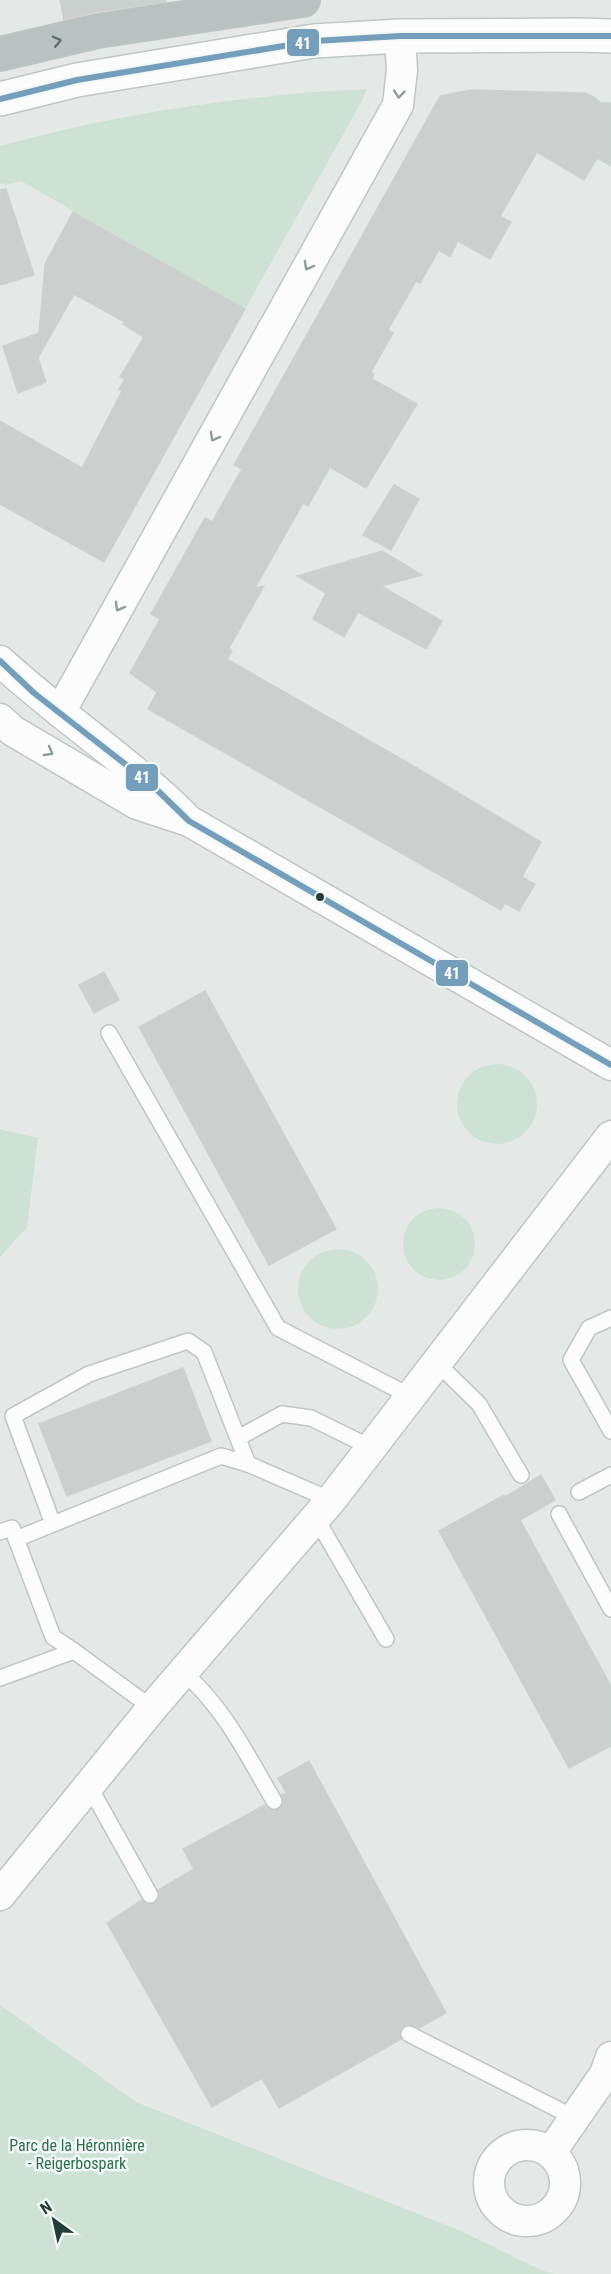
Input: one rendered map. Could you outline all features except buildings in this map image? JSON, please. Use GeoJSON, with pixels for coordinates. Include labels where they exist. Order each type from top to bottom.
{"type":"FeatureCollection","features":[{"type":"Feature","properties":{"kind":"highway"},"geometry":{"type":"LineString","coordinates":[[0,54],[98,31],[303,0]]}},
{"type":"Feature","properties":{"kind":"street"},"geometry":{"type":"LineString","coordinates":[[60,712],[398,105],[402,70],[399,36]]}},
{"type":"Feature","properties":{"kind":"street"},"geometry":{"type":"LineString","coordinates":[[0,99],[77,80],[314,41],[399,36],[611,36]]}},
{"type":"Feature","properties":{"kind":"street"},"geometry":{"type":"LineString","coordinates":[[0,661],[34,693],[152,785],[189,821]]}},
{"type":"Feature","properties":{"kind":"street"},"geometry":{"type":"LineString","coordinates":[[0,719],[13,731],[137,804],[189,821],[611,1065]]}},
{"type":"Feature","properties":{"kind":"street"},"geometry":{"type":"LineString","coordinates":[[0,1895],[152,1708],[324,1509],[611,1136]]}},
{"type":"Feature","properties":{"kind":"street"},"geometry":{"type":"LineString","coordinates":[[551,2152],[604,2074],[611,2057]]}},
{"type":"Feature","properties":{"kind":"lane"},"geometry":{"type":"LineString","coordinates":[[109,1033],[278,1328],[410,1396]]}},
{"type":"Feature","properties":{"kind":"lane"},"geometry":{"type":"LineString","coordinates":[[611,1318],[589,1328],[572,1360],[611,1431]]}},
{"type":"Feature","properties":{"kind":"lane"},"geometry":{"type":"LineString","coordinates":[[53,1524],[13,1416],[89,1374],[188,1341],[204,1352],[248,1464]]}},
{"type":"Feature","properties":{"kind":"lane"},"geometry":{"type":"LineString","coordinates":[[437,1363],[479,1404],[521,1475]]}},
{"type":"Feature","properties":{"kind":"lane"},"geometry":{"type":"LineString","coordinates":[[238,1438],[282,1414],[311,1418],[372,1448]]}},
{"type":"Feature","properties":{"kind":"lane"},"geometry":{"type":"LineString","coordinates":[[16,1539],[221,1456],[248,1464],[324,1509],[386,1639]]}},
{"type":"Feature","properties":{"kind":"lane"},"geometry":{"type":"LineString","coordinates":[[579,1492],[611,1475]]}},
{"type":"Feature","properties":{"kind":"lane"},"geometry":{"type":"LineString","coordinates":[[559,1514],[611,1609]]}},
{"type":"Feature","properties":{"kind":"lane"},"geometry":{"type":"LineString","coordinates":[[0,1532],[12,1528],[53,1638],[152,1708]]}},
{"type":"Feature","properties":{"kind":"lane"},"geometry":{"type":"LineString","coordinates":[[0,1678],[74,1651]]}},
{"type":"Feature","properties":{"kind":"lane"},"geometry":{"type":"LineString","coordinates":[[183,1672],[200,1687],[225,1717],[274,1802]]}},
{"type":"Feature","properties":{"kind":"lane"},"geometry":{"type":"LineString","coordinates":[[89,1786],[150,1895]]}},
{"type":"Feature","properties":{"kind":"lane"},"geometry":{"type":"LineString","coordinates":[[409,2034],[575,2118]]}},
{"type":"Feature","properties":{"kind":"green space"},"geometry":{"type":"Polygon","coordinates":[[[367,89],[245,309],[21,181],[0,184],[0,146],[45,134],[182,107],[274,96],[367,89]]]}},
{"type":"Feature","properties":{"kind":"green space"},"geometry":{"type":"Polygon","coordinates":[[[489,1064],[505,1064],[526,1075],[537,1096],[537,1112],[526,1133],[505,1144],[489,1144],[475,1138],[463,1126],[457,1112],[457,1096],[463,1082],[475,1070],[489,1064]]]}},
{"type":"Feature","properties":{"kind":"green space"},"geometry":{"type":"Polygon","coordinates":[[[0,1129],[38,1138],[27,1227],[0,1257],[0,1129]]]}},
{"type":"Feature","properties":{"kind":"green space"},"geometry":{"type":"Polygon","coordinates":[[[446,1208],[465,1218],[473,1230],[475,1244],[473,1258],[465,1270],[453,1278],[432,1280],[413,1270],[405,1258],[403,1237],[413,1218],[425,1210],[446,1208]]]}},
{"type":"Feature","properties":{"kind":"green space"},"geometry":{"type":"Polygon","coordinates":[[[330,1249],[346,1249],[367,1260],[378,1281],[378,1297],[367,1318],[346,1329],[330,1329],[316,1323],[304,1311],[298,1297],[298,1281],[304,1267],[316,1255],[330,1249]]]}},
{"type":"Feature","properties":{"kind":"green space","name":"Parc de la Héronnière - Reigerbospark"},"geometry":{"type":"Polygon","coordinates":[[[0,2005],[136,2102],[461,2231],[541,2270],[554,2274],[0,2274],[0,2005]]]}},
{"type":"Feature","properties":{"kind":"transit line","name":"41"},"geometry":{"type":"LineString","coordinates":[[0,99],[77,80],[314,41],[400,36],[611,36]]}},
{"type":"Feature","properties":{"kind":"transit line","name":"41"},"geometry":{"type":"LineString","coordinates":[[0,661],[34,693],[152,785],[189,821],[611,1065]]}}]}
